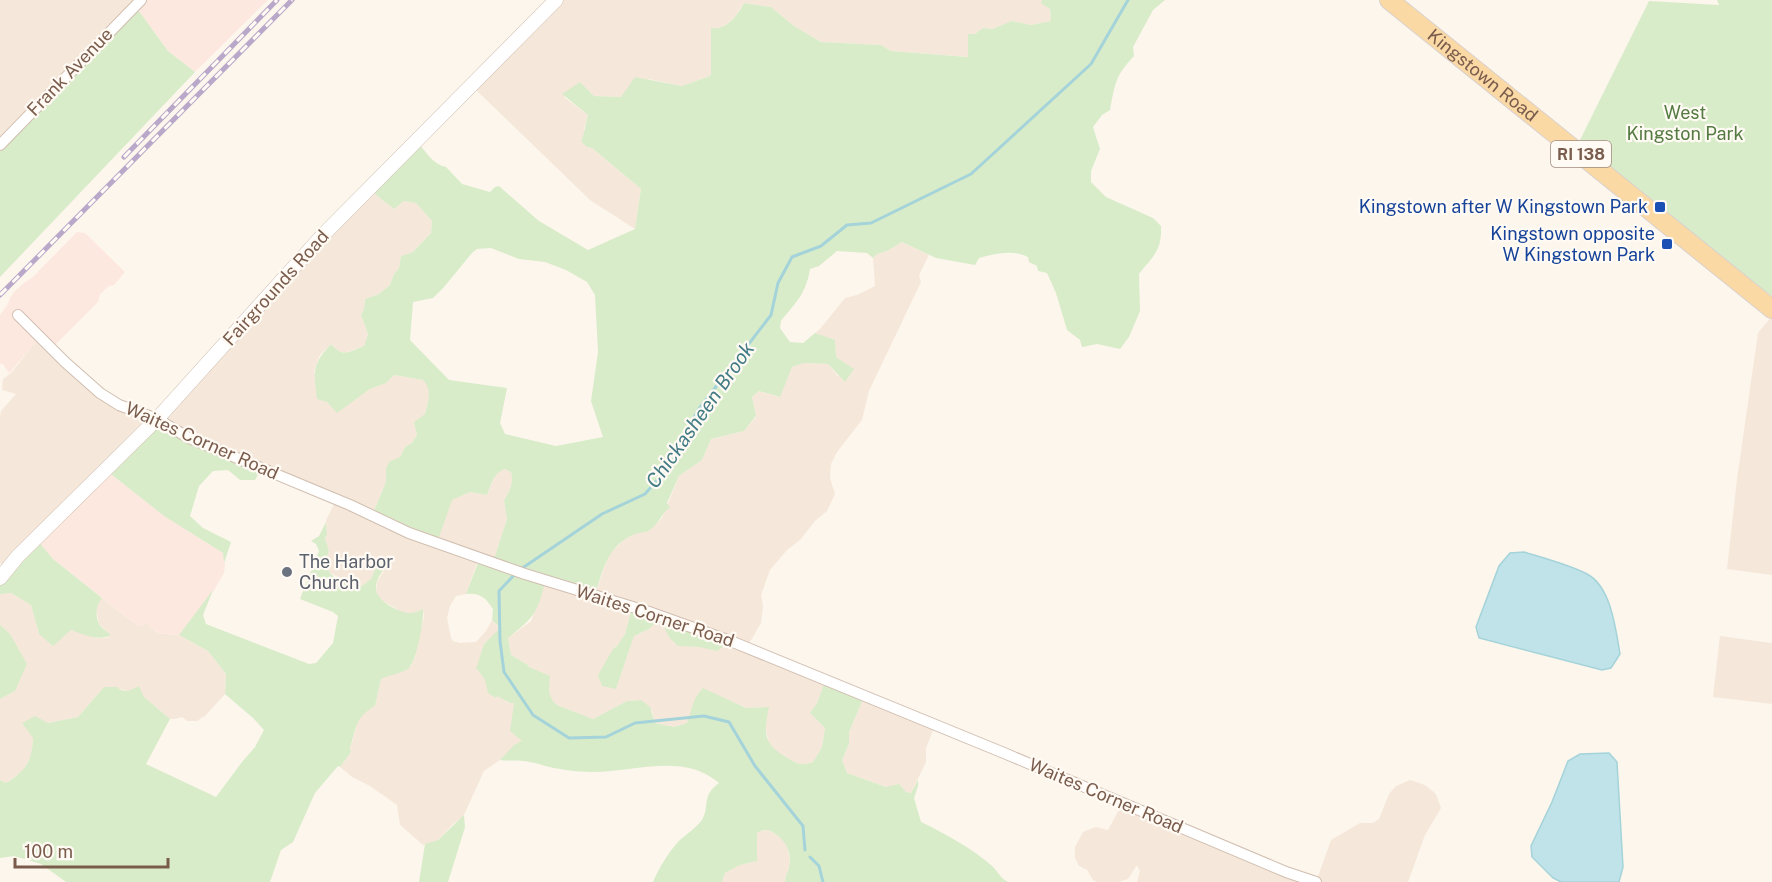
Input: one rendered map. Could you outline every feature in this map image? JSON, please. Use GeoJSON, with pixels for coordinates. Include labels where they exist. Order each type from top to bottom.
{"type":"FeatureCollection","features":[{"type":"Feature","properties":{"kind":"main road","name":"Kingstown Road"},"geometry":{"type":"LineString","coordinates":[[1389,0],[1772,309]]}},
{"type":"Feature","properties":{"kind":"street","name":"Frank Avenue"},"geometry":{"type":"LineString","coordinates":[[0,145],[141,0]]}},
{"type":"Feature","properties":{"kind":"street","name":"Fairgrounds Road"},"geometry":{"type":"LineString","coordinates":[[0,578],[18,556],[158,419],[322,236],[556,0]]}},
{"type":"Feature","properties":{"kind":"street","name":"Waites Corner Road"},"geometry":{"type":"LineString","coordinates":[[18,315],[100,393],[119,405],[158,419],[189,438],[350,505],[409,533],[733,642],[1286,872],[1316,882]]}},
{"type":"Feature","properties":{"kind":"shaded area"},"geometry":{"type":"Polygon","coordinates":[[[0,0],[143,0],[0,146],[0,0]]]}},
{"type":"Feature","properties":{"kind":"shaded area"},"geometry":{"type":"Polygon","coordinates":[[[143,0],[268,0],[195,72],[168,51],[136,7],[143,0]]]}},
{"type":"Feature","properties":{"kind":"shaded area"},"geometry":{"type":"Polygon","coordinates":[[[557,0],[1042,0],[1042,3],[1050,9],[1051,21],[1031,25],[1012,21],[992,29],[983,28],[975,34],[969,57],[891,51],[881,45],[821,42],[794,26],[771,7],[744,3],[735,17],[722,28],[711,29],[710,76],[682,86],[649,79],[621,97],[594,96],[580,82],[564,97],[588,115],[584,129],[587,147],[592,148],[641,189],[635,229],[590,200],[473,87],[557,0]]]}},
{"type":"Feature","properties":{"kind":"shaded area"},"geometry":{"type":"Polygon","coordinates":[[[371,191],[394,209],[404,201],[416,203],[432,221],[431,233],[413,252],[401,256],[399,268],[390,285],[379,294],[365,299],[361,315],[368,334],[364,346],[345,353],[338,351],[331,344],[320,355],[314,372],[327,402],[337,412],[370,389],[386,383],[394,375],[423,380],[428,385],[430,394],[425,414],[416,426],[417,435],[412,443],[405,447],[400,457],[386,468],[386,482],[373,513],[452,500],[470,492],[487,495],[499,470],[505,469],[511,472],[513,480],[504,500],[507,519],[495,557],[480,555],[466,594],[456,596],[447,618],[451,638],[460,643],[476,642],[492,620],[500,629],[484,644],[478,669],[497,695],[509,703],[514,703],[523,741],[484,771],[463,817],[438,840],[423,845],[400,825],[397,805],[340,767],[351,752],[358,720],[364,712],[375,706],[381,679],[411,666],[424,616],[423,609],[413,614],[401,612],[380,599],[376,591],[377,582],[388,564],[378,563],[371,579],[362,586],[348,583],[329,572],[326,566],[329,551],[325,538],[327,535],[326,520],[336,500],[159,420],[371,191]]]}},
{"type":"Feature","properties":{"kind":"shaded area"},"geometry":{"type":"Polygon","coordinates":[[[77,232],[85,233],[125,272],[114,285],[109,286],[100,294],[98,302],[54,346],[40,338],[9,373],[2,363],[0,365],[0,315],[14,292],[33,277],[77,232]]]}},
{"type":"Feature","properties":{"kind":"shaded area"},"geometry":{"type":"Polygon","coordinates":[[[902,242],[929,255],[919,275],[921,282],[869,391],[862,420],[837,452],[831,464],[830,478],[835,494],[827,511],[770,570],[761,595],[763,606],[761,623],[747,647],[825,681],[817,703],[810,713],[825,728],[822,747],[813,762],[803,765],[774,750],[769,743],[765,727],[768,707],[747,708],[730,701],[692,712],[687,723],[674,727],[655,723],[652,711],[641,700],[627,701],[593,719],[557,705],[528,665],[511,655],[508,638],[531,621],[545,582],[595,594],[609,554],[624,540],[638,532],[648,531],[662,518],[679,476],[702,460],[711,439],[744,431],[756,417],[752,397],[759,391],[779,397],[792,367],[804,363],[828,364],[838,376],[853,369],[836,357],[823,337],[815,333],[845,298],[875,286],[873,258],[902,242]],[[632,608],[625,634],[613,649],[616,688],[634,636],[649,629],[632,608]]]}},
{"type":"Feature","properties":{"kind":"shaded area"},"geometry":{"type":"Polygon","coordinates":[[[1772,316],[1772,575],[1727,569],[1737,479],[1758,333],[1772,316]]]}},
{"type":"Feature","properties":{"kind":"shaded area"},"geometry":{"type":"Polygon","coordinates":[[[40,337],[91,386],[152,417],[7,570],[0,563],[0,417],[1,411],[16,394],[2,390],[3,379],[11,373],[40,337]]]}},
{"type":"Feature","properties":{"kind":"shaded area"},"geometry":{"type":"Polygon","coordinates":[[[107,471],[164,516],[223,553],[224,573],[214,590],[179,635],[157,633],[147,623],[138,626],[53,559],[38,541],[107,471]]]}},
{"type":"Feature","properties":{"kind":"shaded area"},"geometry":{"type":"Polygon","coordinates":[[[11,593],[31,605],[39,634],[71,630],[97,638],[107,638],[110,635],[99,624],[96,608],[98,601],[102,598],[138,626],[147,623],[157,633],[179,635],[208,651],[226,674],[225,694],[206,715],[197,721],[187,721],[182,717],[170,719],[144,697],[131,691],[104,687],[78,717],[47,723],[33,738],[32,754],[23,771],[6,783],[0,780],[0,699],[15,691],[10,634],[0,625],[0,594],[11,593]]]}},
{"type":"Feature","properties":{"kind":"shaded area"},"geometry":{"type":"Polygon","coordinates":[[[1720,636],[1772,643],[1772,704],[1713,697],[1720,636]]]}},
{"type":"Feature","properties":{"kind":"shaded area"},"geometry":{"type":"Polygon","coordinates":[[[864,697],[935,725],[926,748],[926,762],[911,793],[847,773],[842,760],[849,744],[849,732],[864,697]]]}},
{"type":"Feature","properties":{"kind":"shaded area"},"geometry":{"type":"Polygon","coordinates":[[[1410,780],[1425,785],[1436,794],[1441,808],[1425,835],[1408,882],[1316,882],[1331,840],[1360,823],[1373,823],[1379,819],[1389,794],[1396,786],[1410,780]]]}},
{"type":"Feature","properties":{"kind":"shaded area"},"geometry":{"type":"Polygon","coordinates":[[[1122,804],[1316,882],[1137,882],[1140,871],[1137,865],[1128,879],[1118,882],[1097,882],[1087,870],[1079,866],[1075,858],[1075,847],[1083,832],[1096,827],[1108,830],[1122,804]]]}},
{"type":"Feature","properties":{"kind":"shaded area"},"geometry":{"type":"Polygon","coordinates":[[[768,830],[783,839],[788,848],[790,865],[785,882],[722,882],[725,873],[740,865],[757,861],[757,833],[768,830]]]}},
{"type":"Feature","properties":{"kind":"green space"},"geometry":{"type":"Polygon","coordinates":[[[1042,0],[1165,0],[1153,10],[1133,47],[1134,56],[1117,81],[1110,110],[1102,115],[1093,127],[1100,149],[1091,171],[1091,182],[1106,197],[1153,218],[1161,226],[1158,247],[1139,274],[1140,311],[1129,337],[1120,349],[1097,344],[1082,347],[1080,340],[1067,330],[1056,293],[1047,273],[1038,271],[1037,266],[1029,262],[1028,257],[1004,253],[979,258],[975,265],[936,258],[902,242],[873,258],[867,253],[837,251],[819,266],[810,269],[803,291],[781,321],[780,328],[790,342],[803,343],[815,333],[835,340],[836,357],[854,369],[845,382],[828,364],[804,363],[792,367],[780,397],[759,391],[752,397],[756,416],[744,431],[711,439],[702,460],[679,476],[667,503],[670,507],[655,526],[647,532],[637,533],[626,539],[612,551],[595,594],[545,582],[537,608],[508,638],[511,655],[529,667],[550,676],[550,695],[557,705],[593,719],[627,701],[641,700],[650,707],[655,723],[674,727],[687,723],[694,701],[703,688],[746,708],[769,707],[766,730],[769,742],[778,752],[799,764],[813,762],[822,747],[825,728],[810,713],[817,703],[825,681],[864,697],[849,732],[849,744],[842,760],[847,773],[886,787],[899,784],[906,792],[911,793],[918,780],[914,798],[921,822],[975,853],[1008,882],[785,882],[790,863],[788,848],[783,840],[766,830],[757,833],[757,861],[740,865],[725,873],[722,882],[653,882],[674,846],[702,820],[710,792],[719,783],[690,768],[675,766],[585,772],[521,761],[500,760],[514,745],[522,741],[510,731],[514,703],[488,693],[485,680],[476,669],[484,644],[500,628],[492,620],[493,609],[487,601],[479,595],[466,594],[481,555],[493,558],[495,556],[507,519],[504,500],[511,487],[511,472],[505,469],[498,473],[487,495],[470,492],[452,500],[439,537],[434,537],[373,513],[386,482],[386,468],[389,462],[400,457],[405,447],[412,443],[417,435],[414,422],[425,414],[429,392],[423,380],[394,375],[386,383],[370,389],[337,413],[327,402],[317,399],[315,369],[320,358],[331,344],[339,351],[346,353],[364,346],[368,334],[361,315],[365,299],[379,294],[390,285],[399,268],[401,256],[413,252],[431,233],[432,221],[416,203],[404,201],[394,209],[371,191],[418,143],[434,161],[446,167],[462,184],[490,192],[499,186],[539,221],[588,250],[635,229],[641,189],[581,141],[588,115],[562,94],[580,82],[594,96],[621,97],[635,77],[682,86],[710,76],[711,28],[726,25],[735,17],[744,3],[771,7],[794,26],[821,42],[881,45],[891,51],[968,57],[968,34],[975,34],[983,28],[992,29],[1012,21],[1031,25],[1051,21],[1050,9],[1041,3],[1042,0]],[[491,248],[477,249],[433,298],[413,302],[410,340],[449,380],[507,388],[500,423],[505,434],[556,446],[603,437],[591,401],[598,352],[595,295],[587,282],[566,270],[545,262],[519,259],[491,248]]]}},
{"type":"Feature","properties":{"kind":"green space","name":"West Kingston Park"},"geometry":{"type":"Polygon","coordinates":[[[1717,0],[1772,0],[1772,296],[1575,150],[1649,1],[1719,5],[1717,0]]]}},
{"type":"Feature","properties":{"kind":"green space"},"geometry":{"type":"Polygon","coordinates":[[[136,7],[168,51],[195,72],[0,277],[0,146],[136,7]]]}},
{"type":"Feature","properties":{"kind":"green space"},"geometry":{"type":"Polygon","coordinates":[[[157,420],[261,469],[255,480],[240,480],[228,470],[213,471],[199,486],[190,516],[203,528],[231,542],[224,563],[223,553],[164,516],[107,471],[157,420]]]}},
{"type":"Feature","properties":{"kind":"green space"},"geometry":{"type":"Polygon","coordinates":[[[326,522],[327,535],[325,538],[329,551],[327,567],[334,577],[362,586],[371,579],[378,563],[386,561],[388,563],[377,582],[377,593],[384,602],[399,611],[411,613],[423,609],[421,631],[417,650],[408,669],[381,679],[375,706],[368,710],[357,724],[350,748],[351,752],[315,793],[293,842],[281,850],[270,882],[66,882],[41,864],[14,856],[0,858],[0,780],[6,783],[23,770],[27,765],[32,746],[33,738],[22,723],[35,716],[48,723],[78,717],[104,687],[117,687],[125,691],[139,686],[144,697],[170,719],[146,764],[216,797],[255,747],[264,730],[225,694],[226,674],[208,651],[179,635],[213,590],[203,615],[206,624],[309,664],[316,663],[333,643],[338,616],[300,599],[319,551],[316,544],[311,541],[319,536],[326,522]]]}},
{"type":"Feature","properties":{"kind":"green space"},"geometry":{"type":"Polygon","coordinates":[[[38,541],[53,559],[102,598],[97,607],[98,621],[101,627],[111,635],[96,638],[71,630],[53,646],[39,634],[31,605],[11,593],[0,594],[0,580],[38,541]]]}},
{"type":"Feature","properties":{"kind":"green space"},"geometry":{"type":"Polygon","coordinates":[[[632,608],[730,642],[717,651],[678,646],[669,637],[660,618],[649,629],[634,636],[616,689],[602,686],[598,675],[625,634],[632,608]]]}},
{"type":"Feature","properties":{"kind":"green space"},"geometry":{"type":"Polygon","coordinates":[[[0,625],[10,634],[27,664],[15,691],[0,699],[0,625]]]}},
{"type":"Feature","properties":{"kind":"green space"},"geometry":{"type":"Polygon","coordinates":[[[464,815],[465,827],[448,882],[419,882],[425,844],[438,840],[464,815]]]}},
{"type":"Feature","properties":{"kind":"water"},"geometry":{"type":"Polygon","coordinates":[[[1524,552],[1587,574],[1602,588],[1611,610],[1620,654],[1611,668],[1602,670],[1479,638],[1476,627],[1499,566],[1510,553],[1524,552]]]}},
{"type":"Feature","properties":{"kind":"water"},"geometry":{"type":"Polygon","coordinates":[[[1609,753],[1617,762],[1623,867],[1619,882],[1561,882],[1553,878],[1532,857],[1531,846],[1568,761],[1580,754],[1609,753]]]}},
{"type":"Feature","properties":{"kind":"waterway","name":"Chickasheen Brook"},"geometry":{"type":"LineString","coordinates":[[521,569],[602,514],[645,494],[672,463],[698,410],[771,315],[778,283],[792,257],[821,246],[847,225],[871,223],[971,174],[1091,64],[1128,0]]}},
{"type":"Feature","properties":{"kind":"waterway","name":"Chickasheen Brook"},"geometry":{"type":"LineString","coordinates":[[516,573],[499,591],[500,641],[504,672],[533,715],[569,738],[606,737],[635,723],[704,716],[729,722],[755,766],[803,826],[805,850]]}},
{"type":"Feature","properties":{"kind":"waterway","name":"Chickasheen Brook"},"geometry":{"type":"LineString","coordinates":[[810,857],[819,866],[823,882]]}},
{"type":"Feature","properties":{"kind":"railway"},"geometry":{"type":"LineString","coordinates":[[124,157],[277,0]]}},
{"type":"Feature","properties":{"kind":"railway"},"geometry":{"type":"LineString","coordinates":[[0,295],[292,0]]}},
{"type":"Feature","properties":{"kind":"place","name":"Kingstown after W Kingstown Park"},"geometry":{"type":"Point","coordinates":[1660,207]}},
{"type":"Feature","properties":{"kind":"place","name":"Kingstown opposite W Kingstown Park"},"geometry":{"type":"Point","coordinates":[1667,244]}},
{"type":"Feature","properties":{"kind":"place","name":"The Harbor Church"},"geometry":{"type":"Point","coordinates":[287,572]}}]}
